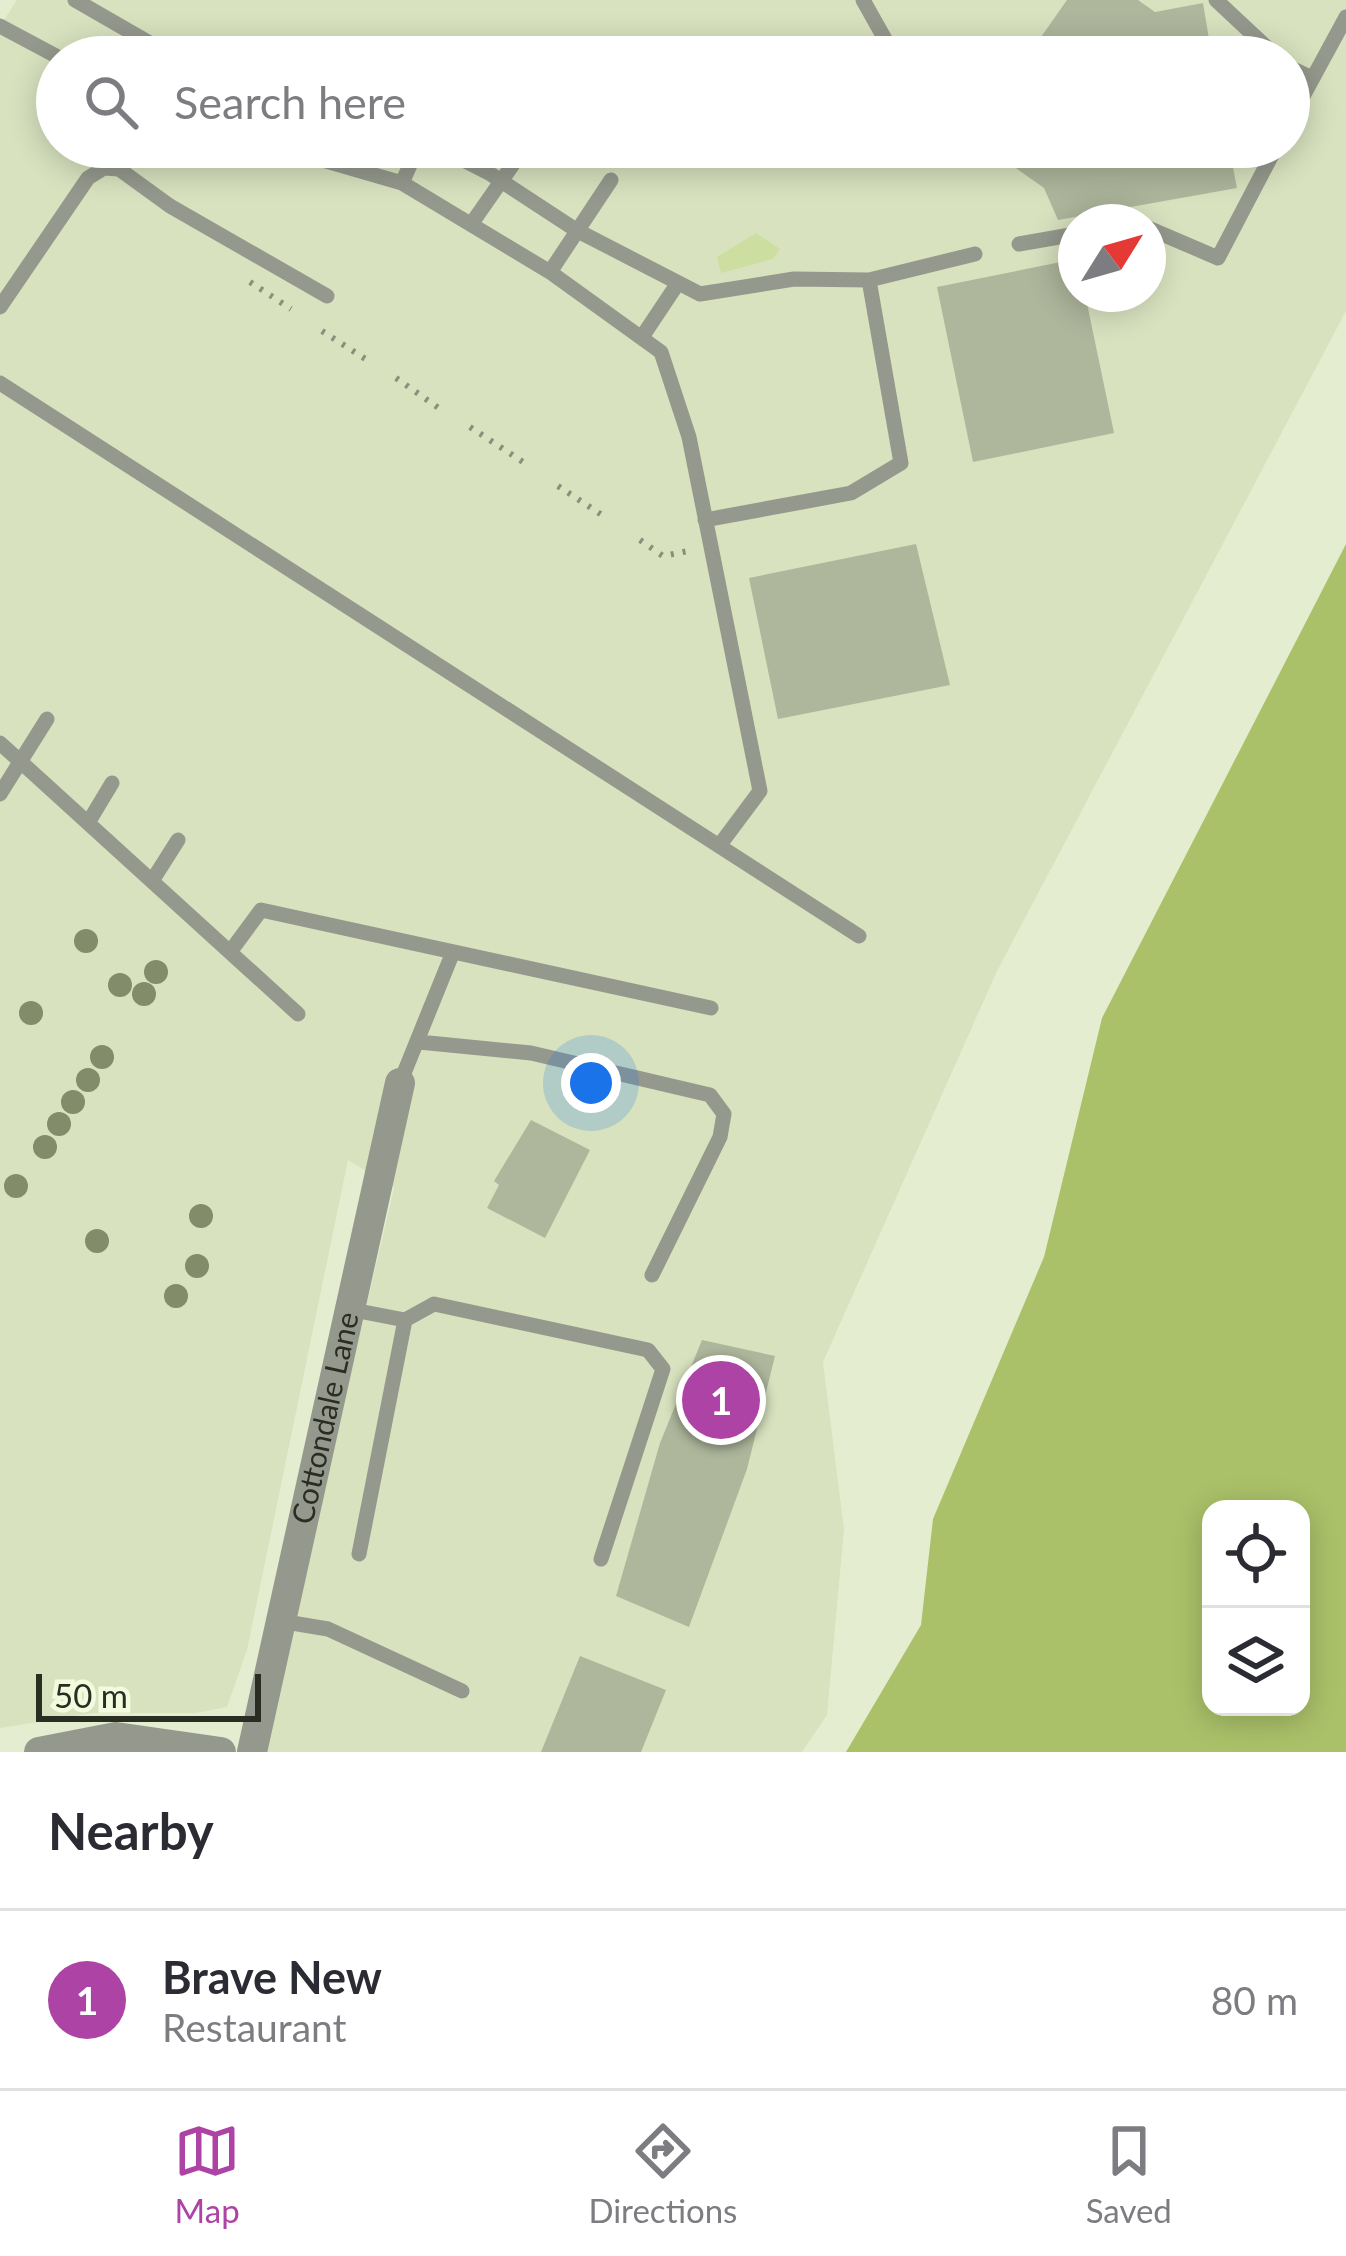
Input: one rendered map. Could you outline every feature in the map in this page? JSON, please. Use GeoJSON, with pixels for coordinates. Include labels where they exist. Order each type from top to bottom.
{"type":"FeatureCollection","features":[{"type":"Feature","properties":{"kind":"street","name":"Cottondale Lane"},"geometry":{"type":"LineString","coordinates":[[252,1752],[400,1083]]}},
{"type":"Feature","properties":{"kind":"street"},"geometry":{"type":"LineString","coordinates":[[39,1752],[116,1737],[221,1752]]}},
{"type":"Feature","properties":{"kind":"lane"},"geometry":{"type":"LineString","coordinates":[[75,0],[138,36]]}},
{"type":"Feature","properties":{"kind":"lane"},"geometry":{"type":"LineString","coordinates":[[863,0],[883,36]]}},
{"type":"Feature","properties":{"kind":"lane"},"geometry":{"type":"LineString","coordinates":[[1216,0],[1255,36]]}},
{"type":"Feature","properties":{"kind":"lane"},"geometry":{"type":"LineString","coordinates":[[1310,82],[1346,17]]}},
{"type":"Feature","properties":{"kind":"lane"},"geometry":{"type":"LineString","coordinates":[[0,26],[36,45]]}},
{"type":"Feature","properties":{"kind":"lane"},"geometry":{"type":"LineString","coordinates":[[0,307],[88,178],[104,168],[119,169],[170,206],[327,296]]}},
{"type":"Feature","properties":{"kind":"lane"},"geometry":{"type":"LineString","coordinates":[[350,168],[402,183],[472,223],[661,352],[689,437],[760,791],[719,846]]}},
{"type":"Feature","properties":{"kind":"lane"},"geometry":{"type":"LineString","coordinates":[[402,183],[409,168]]}},
{"type":"Feature","properties":{"kind":"lane"},"geometry":{"type":"LineString","coordinates":[[477,168],[576,230],[700,295],[794,279],[869,280],[975,254]]}},
{"type":"Feature","properties":{"kind":"lane"},"geometry":{"type":"LineString","coordinates":[[472,223],[509,168]]}},
{"type":"Feature","properties":{"kind":"lane"},"geometry":{"type":"LineString","coordinates":[[1166,236],[1219,258],[1265,168]]}},
{"type":"Feature","properties":{"kind":"lane"},"geometry":{"type":"LineString","coordinates":[[550,272],[611,180]]}},
{"type":"Feature","properties":{"kind":"lane"},"geometry":{"type":"LineString","coordinates":[[1018,244],[1058,237]]}},
{"type":"Feature","properties":{"kind":"lane"},"geometry":{"type":"LineString","coordinates":[[705,520],[851,493],[902,464],[869,280]]}},
{"type":"Feature","properties":{"kind":"lane"},"geometry":{"type":"LineString","coordinates":[[642,337],[676,286]]}},
{"type":"Feature","properties":{"kind":"lane"},"geometry":{"type":"LineString","coordinates":[[0,383],[859,936]]}},
{"type":"Feature","properties":{"kind":"lane"},"geometry":{"type":"LineString","coordinates":[[0,794],[46,719]]}},
{"type":"Feature","properties":{"kind":"lane"},"geometry":{"type":"LineString","coordinates":[[0,743],[298,1013]]}},
{"type":"Feature","properties":{"kind":"lane"},"geometry":{"type":"LineString","coordinates":[[88,823],[112,782]]}},
{"type":"Feature","properties":{"kind":"lane"},"geometry":{"type":"LineString","coordinates":[[152,881],[178,840]]}},
{"type":"Feature","properties":{"kind":"lane"},"geometry":{"type":"LineString","coordinates":[[230,952],[260,910],[711,1008]]}},
{"type":"Feature","properties":{"kind":"lane"},"geometry":{"type":"LineString","coordinates":[[400,1083],[453,952]]}},
{"type":"Feature","properties":{"kind":"lane"},"geometry":{"type":"LineString","coordinates":[[418,1042],[532,1053],[710,1095],[724,1114],[720,1137],[652,1274]]}},
{"type":"Feature","properties":{"kind":"lane"},"geometry":{"type":"LineString","coordinates":[[348,1309],[405,1320],[434,1304],[648,1350],[663,1370],[601,1559]]}},
{"type":"Feature","properties":{"kind":"lane"},"geometry":{"type":"LineString","coordinates":[[359,1554],[405,1320]]}},
{"type":"Feature","properties":{"kind":"lane"},"geometry":{"type":"LineString","coordinates":[[280,1621],[328,1629],[462,1691]]}},
{"type":"Feature","properties":{"kind":"path"},"geometry":{"type":"LineString","coordinates":[[250,282],[291,309]]}},
{"type":"Feature","properties":{"kind":"path"},"geometry":{"type":"LineString","coordinates":[[322,331],[367,360]]}},
{"type":"Feature","properties":{"kind":"path"},"geometry":{"type":"LineString","coordinates":[[396,378],[440,409]]}},
{"type":"Feature","properties":{"kind":"path"},"geometry":{"type":"LineString","coordinates":[[470,427],[526,464]]}},
{"type":"Feature","properties":{"kind":"path"},"geometry":{"type":"LineString","coordinates":[[558,486],[608,519]]}},
{"type":"Feature","properties":{"kind":"path"},"geometry":{"type":"LineString","coordinates":[[640,540],[663,556],[688,551]]}},
{"type":"Feature","properties":{"kind":"shaded area"},"geometry":{"type":"Polygon","coordinates":[[[17,0],[1346,0],[1346,311],[997,971],[823,1362],[844,1529],[827,1715],[802,1752],[262,1752],[394,1188],[348,1160],[247,1650],[227,1707],[196,1713],[94,1713],[0,1728],[0,26],[17,0]]]}},
{"type":"Feature","properties":{"kind":"shaded area"},"geometry":{"type":"Polygon","coordinates":[[[756,233],[780,249],[773,259],[721,273],[717,257],[756,233]]]}},
{"type":"Feature","properties":{"kind":"shaded area"},"geometry":{"type":"Polygon","coordinates":[[[1346,544],[1346,1752],[846,1752],[921,1625],[933,1519],[1044,1257],[1102,1018],[1346,544]]]}},
{"type":"Feature","properties":{"kind":"building"},"geometry":{"type":"Polygon","coordinates":[[[1067,0],[1138,0],[1155,12],[1203,3],[1208,36],[1042,36],[1067,0]]]}},
{"type":"Feature","properties":{"kind":"building"},"geometry":{"type":"Polygon","coordinates":[[[1016,168],[1233,168],[1237,188],[1148,204],[1058,204],[1058,220],[1044,188],[1016,168]]]}},
{"type":"Feature","properties":{"kind":"building"},"geometry":{"type":"Polygon","coordinates":[[[1058,263],[1058,312],[1089,312],[1114,433],[973,462],[937,287],[1058,263]]]}},
{"type":"Feature","properties":{"kind":"building"},"geometry":{"type":"Polygon","coordinates":[[[916,544],[950,685],[778,719],[749,578],[916,544]]]}},
{"type":"Feature","properties":{"kind":"building"},"geometry":{"type":"Polygon","coordinates":[[[531,1120],[590,1150],[545,1238],[487,1208],[499,1185],[494,1181],[531,1120]]]}},
{"type":"Feature","properties":{"kind":"building"},"geometry":{"type":"Polygon","coordinates":[[[702,1340],[775,1356],[747,1469],[689,1627],[616,1596],[660,1443],[702,1340]]]}},
{"type":"Feature","properties":{"kind":"building"},"geometry":{"type":"Polygon","coordinates":[[[580,1656],[666,1690],[641,1752],[541,1752],[580,1656]]]}},
{"type":"Feature","properties":{"kind":"place","name":"Brave New"},"geometry":{"type":"Point","coordinates":[721,1400]}}]}
